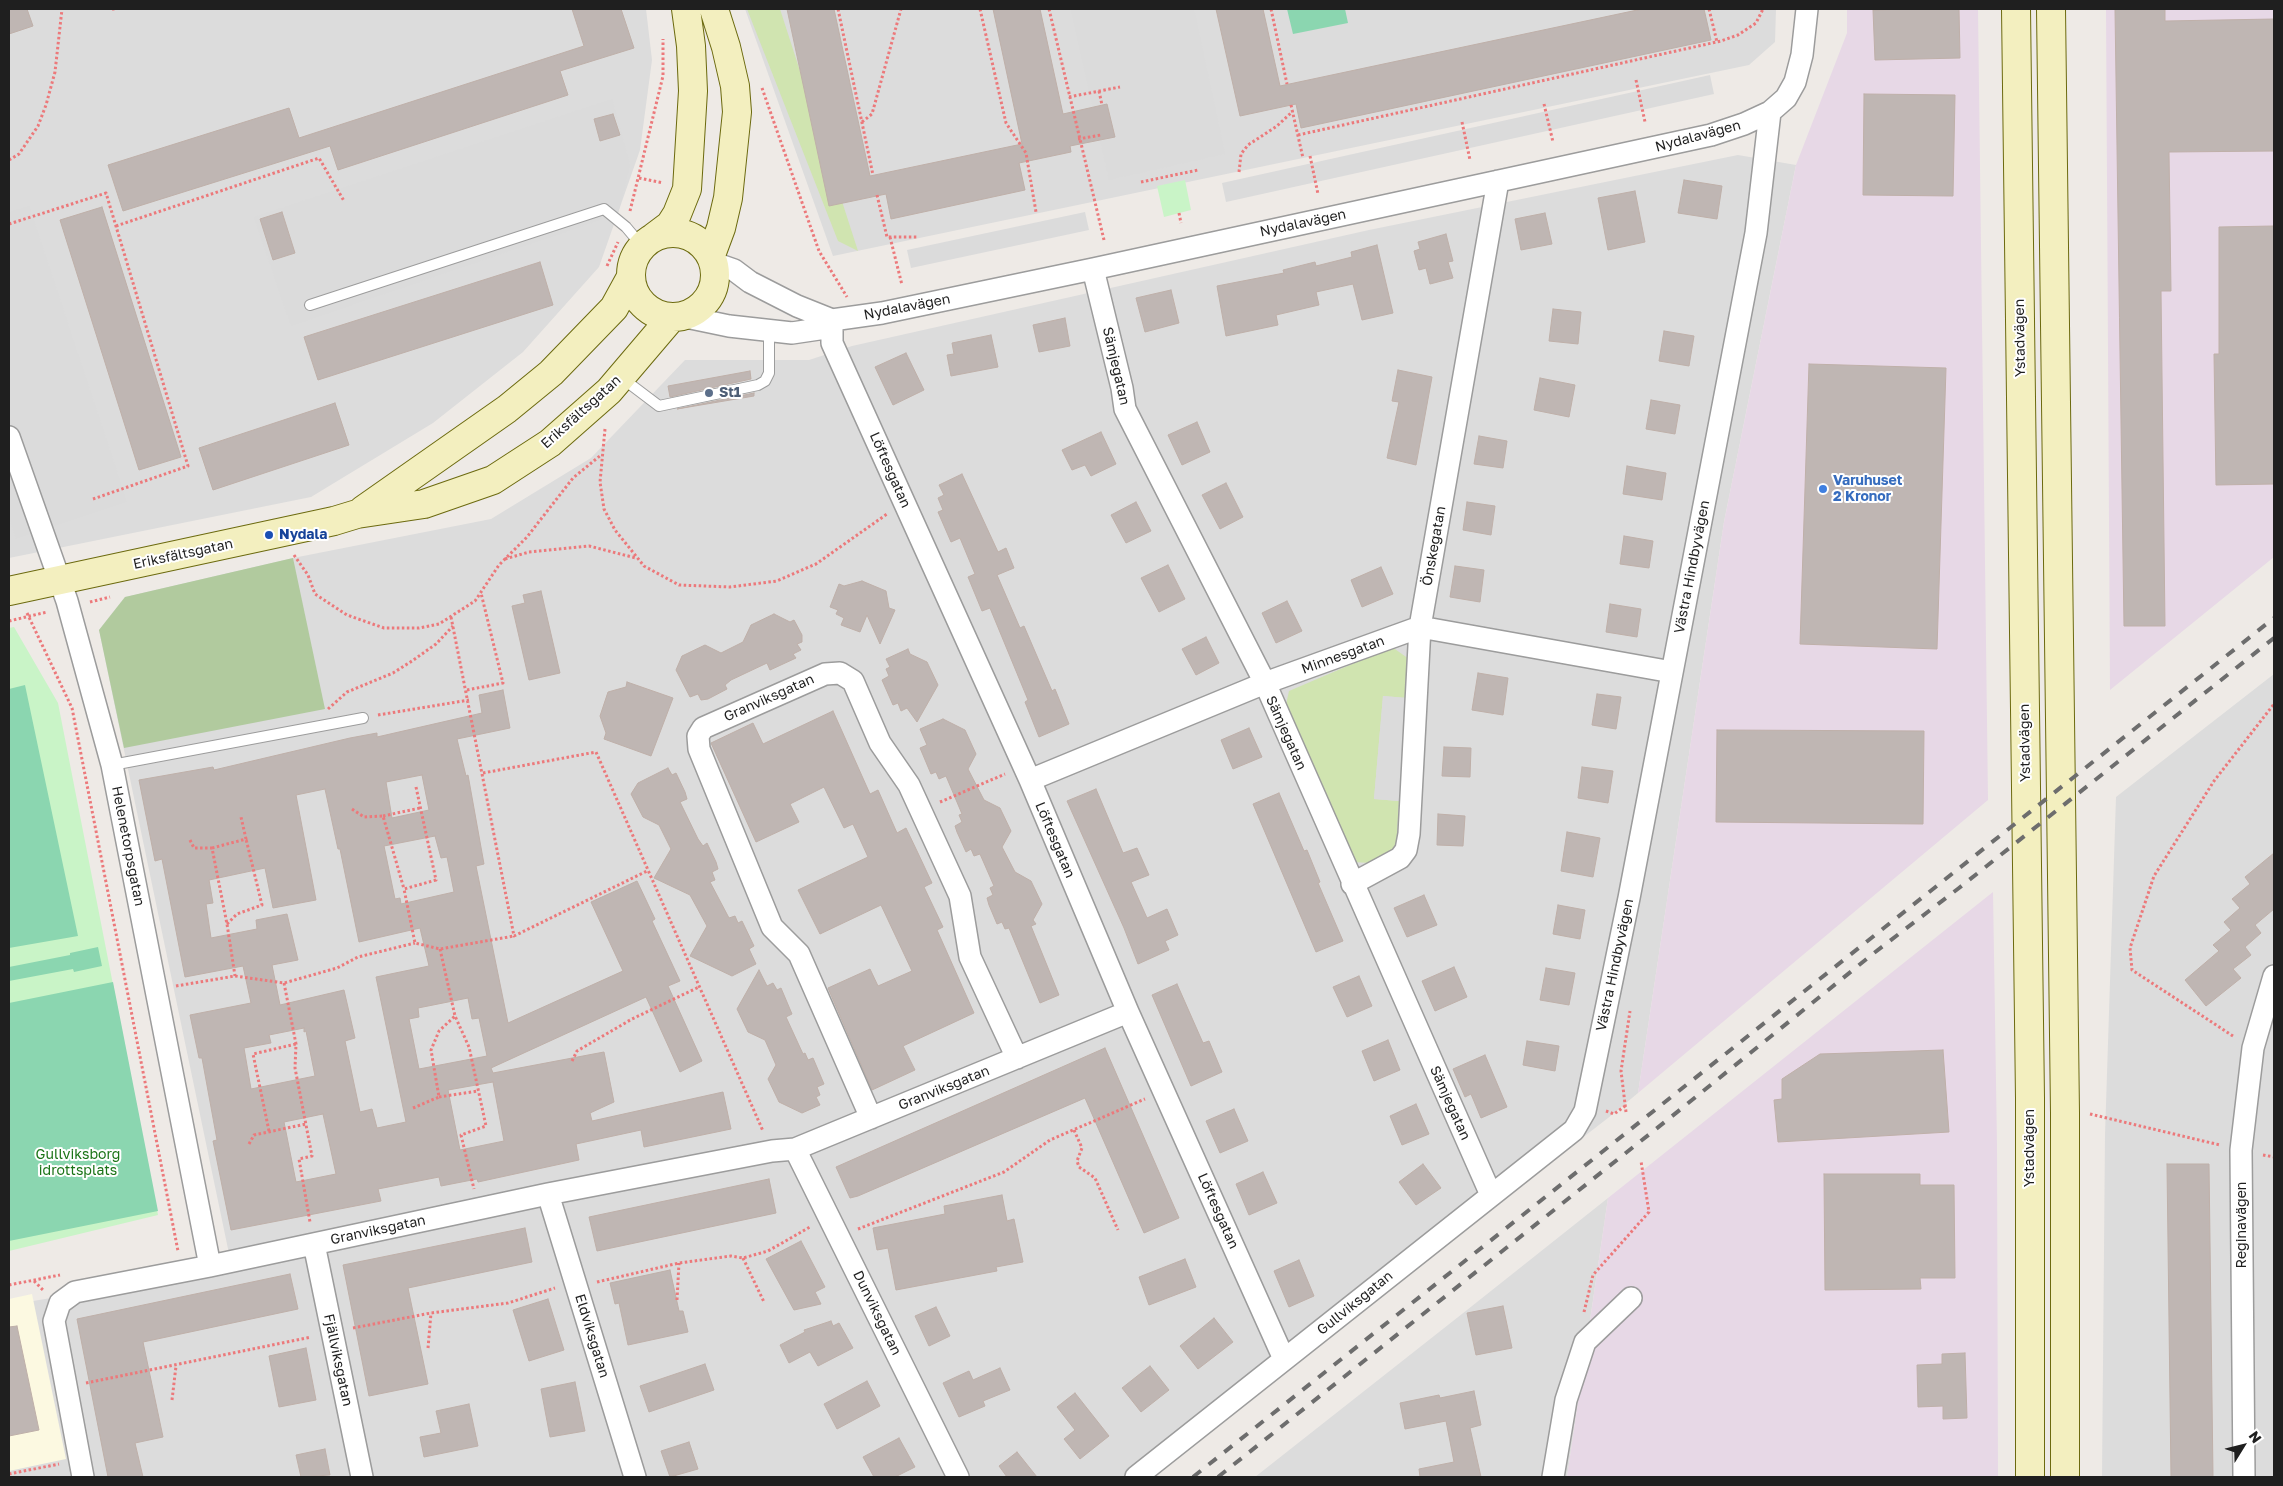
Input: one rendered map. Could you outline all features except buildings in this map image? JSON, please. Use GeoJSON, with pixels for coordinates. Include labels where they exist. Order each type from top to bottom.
{"type":"FeatureCollection","features":[{"type":"Feature","properties":{"kind":"main road"},"geometry":{"type":"LineString","coordinates":[[686,9],[691,46],[693,92],[687,189],[678,214],[670,225],[648,241],[633,260],[631,278],[635,292],[644,305],[656,314],[676,317],[694,312],[709,296],[715,277],[712,259],[728,198],[737,112],[735,86],[726,47],[714,9]]}},
{"type":"Feature","properties":{"kind":"main road","name":"Ystadvägen"},"geometry":{"type":"LineString","coordinates":[[2016,9],[2030,1098],[2030,1477]]}},
{"type":"Feature","properties":{"kind":"main road"},"geometry":{"type":"LineString","coordinates":[[2051,9],[2065,1113],[2065,1477]]}},
{"type":"Feature","properties":{"kind":"main road"},"geometry":{"type":"LineString","coordinates":[[648,241],[664,233],[686,234],[696,239],[712,259]]}},
{"type":"Feature","properties":{"kind":"main road","name":"Eriksfältsgatan"},"geometry":{"type":"LineString","coordinates":[[357,514],[469,436],[551,374],[614,308],[631,278]]}},
{"type":"Feature","properties":{"kind":"main road","name":"Eriksfältsgatan"},"geometry":{"type":"LineString","coordinates":[[13,590],[334,521],[357,514],[424,504],[493,480],[550,443],[609,391],[676,317]]}},
{"type":"Feature","properties":{"kind":"street"},"geometry":{"type":"LineString","coordinates":[[1770,112],[1786,98],[1795,82],[1802,55],[1807,9]]}},
{"type":"Feature","properties":{"kind":"street","name":"Nydalavägen"},"geometry":{"type":"LineString","coordinates":[[676,317],[792,333],[819,329],[832,320],[882,313],[1093,269],[1712,135],[1744,124],[1770,112]]}},
{"type":"Feature","properties":{"kind":"street","name":"Västra Hindbyvägen"},"geometry":{"type":"LineString","coordinates":[[1574,1130],[1585,1111],[1672,672],[1756,233],[1770,112]]}},
{"type":"Feature","properties":{"kind":"street","name":"Önskegatan"},"geometry":{"type":"LineString","coordinates":[[1352,884],[1400,858],[1406,850],[1412,811],[1420,627],[1498,182]]}},
{"type":"Feature","properties":{"kind":"street","name":"Nydalavägen"},"geometry":{"type":"LineString","coordinates":[[712,259],[734,270],[750,282],[797,306],[832,320]]}},
{"type":"Feature","properties":{"kind":"street","name":"Sämjegatan"},"geometry":{"type":"LineString","coordinates":[[1093,269],[1122,388],[1125,409],[1265,684],[1491,1195]]}},
{"type":"Feature","properties":{"kind":"street","name":"Löftesgatan"},"geometry":{"type":"LineString","coordinates":[[832,320],[832,343],[1026,773],[1128,1012],[1284,1359]]}},
{"type":"Feature","properties":{"kind":"street","name":"Helenetorpsgatan"},"geometry":{"type":"LineString","coordinates":[[9,437],[69,608],[112,765],[210,1266]]}},
{"type":"Feature","properties":{"kind":"street"},"geometry":{"type":"LineString","coordinates":[[1420,627],[1672,672]]}},
{"type":"Feature","properties":{"kind":"street","name":"Minnesgatan"},"geometry":{"type":"LineString","coordinates":[[1026,773],[1420,627]]}},
{"type":"Feature","properties":{"kind":"street","name":"Granviksgatan"},"geometry":{"type":"LineString","coordinates":[[871,1118],[799,954],[772,927],[699,749],[698,736],[703,728],[825,674],[840,673],[853,681],[880,743],[909,785],[960,896],[970,957],[1017,1058]]}},
{"type":"Feature","properties":{"kind":"street","name":"Reginavägen"},"geometry":{"type":"LineString","coordinates":[[2244,1477],[2242,1150],[2253,1048],[2274,976]]}},
{"type":"Feature","properties":{"kind":"street","name":"Granviksgatan"},"geometry":{"type":"LineString","coordinates":[[81,1468],[54,1321],[60,1303],[75,1292],[210,1266],[548,1194],[772,1151],[795,1149],[1128,1012]]}},
{"type":"Feature","properties":{"kind":"street","name":"Gullviksgatan"},"geometry":{"type":"LineString","coordinates":[[1136,1477],[1574,1130]]}},
{"type":"Feature","properties":{"kind":"street","name":"Dunviksgatan"},"geometry":{"type":"LineString","coordinates":[[795,1149],[958,1477]]}},
{"type":"Feature","properties":{"kind":"street","name":"Eldviksgatan"},"geometry":{"type":"LineString","coordinates":[[548,1194],[635,1477]]}},
{"type":"Feature","properties":{"kind":"street","name":"Fjällviksgatan"},"geometry":{"type":"LineString","coordinates":[[314,1244],[362,1477]]}},
{"type":"Feature","properties":{"kind":"street"},"geometry":{"type":"LineString","coordinates":[[1553,1477],[1566,1400],[1585,1342],[1631,1298]]}},
{"type":"Feature","properties":{"kind":"lane"},"geometry":{"type":"LineString","coordinates":[[310,305],[604,209],[626,227],[648,241]]}},
{"type":"Feature","properties":{"kind":"lane"},"geometry":{"type":"LineString","coordinates":[[621,377],[659,406],[758,386],[765,381],[769,373],[769,340],[773,331]]}},
{"type":"Feature","properties":{"kind":"lane"},"geometry":{"type":"LineString","coordinates":[[112,765],[363,718]]}},
{"type":"Feature","properties":{"kind":"path"},"geometry":{"type":"LineString","coordinates":[[9,160],[19,154],[38,126],[46,105],[55,72],[62,9]]}},
{"type":"Feature","properties":{"kind":"path"},"geometry":{"type":"LineString","coordinates":[[838,9],[873,176]]}},
{"type":"Feature","properties":{"kind":"path"},"geometry":{"type":"LineString","coordinates":[[862,122],[872,114],[902,9]]}},
{"type":"Feature","properties":{"kind":"path"},"geometry":{"type":"LineString","coordinates":[[980,9],[1006,123],[1026,153],[1036,212]]}},
{"type":"Feature","properties":{"kind":"path"},"geometry":{"type":"LineString","coordinates":[[1049,9],[1078,139],[1104,240]]}},
{"type":"Feature","properties":{"kind":"path"},"geometry":{"type":"LineString","coordinates":[[1271,9],[1287,84]]}},
{"type":"Feature","properties":{"kind":"path"},"geometry":{"type":"LineString","coordinates":[[1709,9],[1717,42]]}},
{"type":"Feature","properties":{"kind":"path"},"geometry":{"type":"LineString","coordinates":[[1298,135],[1717,42],[1738,35],[1756,23],[1764,9]]}},
{"type":"Feature","properties":{"kind":"path"},"geometry":{"type":"LineString","coordinates":[[1636,80],[1645,122]]}},
{"type":"Feature","properties":{"kind":"path"},"geometry":{"type":"LineString","coordinates":[[760,83],[819,251],[851,304],[882,313]]}},
{"type":"Feature","properties":{"kind":"path"},"geometry":{"type":"LineString","coordinates":[[1069,97],[1120,87]]}},
{"type":"Feature","properties":{"kind":"path"},"geometry":{"type":"LineString","coordinates":[[1099,91],[1102,105]]}},
{"type":"Feature","properties":{"kind":"path"},"geometry":{"type":"LineString","coordinates":[[1544,104],[1553,142]]}},
{"type":"Feature","properties":{"kind":"path"},"geometry":{"type":"LineString","coordinates":[[1291,105],[1303,158]]}},
{"type":"Feature","properties":{"kind":"path"},"geometry":{"type":"LineString","coordinates":[[1239,172],[1242,154],[1248,145],[1277,126],[1293,111]]}},
{"type":"Feature","properties":{"kind":"path"},"geometry":{"type":"LineString","coordinates":[[1462,122],[1470,160]]}},
{"type":"Feature","properties":{"kind":"path"},"geometry":{"type":"LineString","coordinates":[[1078,139],[1101,135]]}},
{"type":"Feature","properties":{"kind":"path"},"geometry":{"type":"LineString","coordinates":[[1310,156],[1318,194]]}},
{"type":"Feature","properties":{"kind":"path"},"geometry":{"type":"LineString","coordinates":[[116,226],[319,158],[344,201]]}},
{"type":"Feature","properties":{"kind":"path"},"geometry":{"type":"LineString","coordinates":[[1141,182],[1198,170]]}},
{"type":"Feature","properties":{"kind":"path"},"geometry":{"type":"LineString","coordinates":[[9,224],[106,193],[188,466],[93,499]]}},
{"type":"Feature","properties":{"kind":"path"},"geometry":{"type":"LineString","coordinates":[[878,195],[887,237],[890,237],[902,285]]}},
{"type":"Feature","properties":{"kind":"path"},"geometry":{"type":"LineString","coordinates":[[1180,213],[1181,223]]}},
{"type":"Feature","properties":{"kind":"path"},"geometry":{"type":"LineString","coordinates":[[890,237],[918,237]]}},
{"type":"Feature","properties":{"kind":"path"},"geometry":{"type":"LineString","coordinates":[[605,426],[600,482],[604,509],[615,530],[644,566],[680,585],[730,587],[777,581],[816,564],[858,536],[904,500]]}},
{"type":"Feature","properties":{"kind":"path"},"geometry":{"type":"LineString","coordinates":[[301,551],[292,553],[308,575],[316,594],[347,615],[384,628],[400,629],[440,624],[476,601],[504,559],[527,537],[573,478],[601,455]]}},
{"type":"Feature","properties":{"kind":"path"},"geometry":{"type":"LineString","coordinates":[[504,559],[530,552],[589,546],[637,559]]}},
{"type":"Feature","properties":{"kind":"path"},"geometry":{"type":"LineString","coordinates":[[13,590],[72,708],[178,1251]]}},
{"type":"Feature","properties":{"kind":"path"},"geometry":{"type":"LineString","coordinates":[[467,690],[504,683],[481,592]]}},
{"type":"Feature","properties":{"kind":"path"},"geometry":{"type":"LineString","coordinates":[[451,617],[469,700],[514,936]]}},
{"type":"Feature","properties":{"kind":"path"},"geometry":{"type":"LineString","coordinates":[[317,726],[330,705],[347,692],[393,673],[412,662],[436,644],[453,626]]}},
{"type":"Feature","properties":{"kind":"path"},"geometry":{"type":"LineString","coordinates":[[363,718],[469,700]]}},
{"type":"Feature","properties":{"kind":"path"},"geometry":{"type":"LineString","coordinates":[[2253,1048],[2132,970],[2130,948],[2154,876],[2214,781],[2274,704]]}},
{"type":"Feature","properties":{"kind":"path"},"geometry":{"type":"LineString","coordinates":[[483,773],[596,752],[772,1151]]}},
{"type":"Feature","properties":{"kind":"path"},"geometry":{"type":"LineString","coordinates":[[921,810],[1026,773]]}},
{"type":"Feature","properties":{"kind":"path"},"geometry":{"type":"LineString","coordinates":[[404,889],[436,880],[416,787]]}},
{"type":"Feature","properties":{"kind":"path"},"geometry":{"type":"LineString","coordinates":[[352,809],[364,817],[383,816],[420,808]]}},
{"type":"Feature","properties":{"kind":"path"},"geometry":{"type":"LineString","coordinates":[[383,816],[404,889],[415,943]]}},
{"type":"Feature","properties":{"kind":"path"},"geometry":{"type":"LineString","coordinates":[[227,924],[236,914],[262,904],[241,817]]}},
{"type":"Feature","properties":{"kind":"path"},"geometry":{"type":"LineString","coordinates":[[190,840],[194,848],[212,848],[246,839]]}},
{"type":"Feature","properties":{"kind":"path"},"geometry":{"type":"LineString","coordinates":[[212,848],[235,976]]}},
{"type":"Feature","properties":{"kind":"path"},"geometry":{"type":"LineString","coordinates":[[156,990],[235,976],[284,982],[337,968],[358,957],[415,943],[440,949],[514,936],[647,871]]}},
{"type":"Feature","properties":{"kind":"path"},"geometry":{"type":"LineString","coordinates":[[440,949],[455,1016],[469,1047],[486,1126],[462,1135],[478,1209]]}},
{"type":"Feature","properties":{"kind":"path"},"geometry":{"type":"LineString","coordinates":[[284,982],[296,1044],[295,1068],[312,1156],[299,1159],[314,1244]]}},
{"type":"Feature","properties":{"kind":"path"},"geometry":{"type":"LineString","coordinates":[[572,1060],[577,1051],[632,1020],[699,987]]}},
{"type":"Feature","properties":{"kind":"path"},"geometry":{"type":"LineString","coordinates":[[439,1097],[431,1050],[439,1030],[455,1016]]}},
{"type":"Feature","properties":{"kind":"path"},"geometry":{"type":"LineString","coordinates":[[270,1131],[252,1054],[296,1044]]}},
{"type":"Feature","properties":{"kind":"path"},"geometry":{"type":"LineString","coordinates":[[413,1108],[439,1097],[478,1091]]}},
{"type":"Feature","properties":{"kind":"path"},"geometry":{"type":"LineString","coordinates":[[839,1237],[1004,1172],[1050,1140],[1164,1091]]}},
{"type":"Feature","properties":{"kind":"path"},"geometry":{"type":"LineString","coordinates":[[1614,1114],[1625,1106]]}},
{"type":"Feature","properties":{"kind":"path"},"geometry":{"type":"LineString","coordinates":[[2065,1113],[2098,1114],[2274,1157]]}},
{"type":"Feature","properties":{"kind":"path"},"geometry":{"type":"LineString","coordinates":[[250,1144],[254,1135],[306,1124]]}},
{"type":"Feature","properties":{"kind":"path"},"geometry":{"type":"LineString","coordinates":[[1074,1130],[1082,1148],[1077,1161],[1079,1167],[1095,1178],[1118,1230]]}},
{"type":"Feature","properties":{"kind":"path"},"geometry":{"type":"LineString","coordinates":[[1585,1342],[1584,1314],[1592,1275],[1649,1212],[1641,1161]]}},
{"type":"Feature","properties":{"kind":"path"},"geometry":{"type":"LineString","coordinates":[[576,1286],[679,1262],[731,1256],[743,1258],[768,1251],[799,1234],[828,1214]]}},
{"type":"Feature","properties":{"kind":"path"},"geometry":{"type":"LineString","coordinates":[[743,1258],[764,1302]]}},
{"type":"Feature","properties":{"kind":"path"},"geometry":{"type":"LineString","coordinates":[[677,1300],[679,1262]]}},
{"type":"Feature","properties":{"kind":"path"},"geometry":{"type":"LineString","coordinates":[[428,1348],[431,1313]]}},
{"type":"Feature","properties":{"kind":"path"},"geometry":{"type":"LineString","coordinates":[[172,1400],[176,1366]]}},
{"type":"Feature","properties":{"kind":"path"},"geometry":{"type":"LineString","coordinates":[[9,1474],[81,1468]]}},
{"type":"Feature","properties":{"kind":"shaded area"},"geometry":{"type":"Polygon","coordinates":[[[9,9],[646,9],[652,60],[640,150],[599,267],[523,352],[433,423],[311,497],[9,558],[9,9]]]}},
{"type":"Feature","properties":{"kind":"shaded area"},"geometry":{"type":"Polygon","coordinates":[[[745,9],[1776,9],[1775,42],[1749,65],[833,256],[745,9]]]}},
{"type":"Feature","properties":{"kind":"shaded area"},"geometry":{"type":"Polygon","coordinates":[[[1071,9],[1194,9],[1225,154],[1109,180],[1071,9]]]}},
{"type":"Feature","properties":{"kind":"shaded area"},"geometry":{"type":"Polygon","coordinates":[[[1847,9],[1978,9],[1988,800],[1638,1093],[1724,522],[1796,165],[1847,33],[1847,9]]]}},
{"type":"Feature","properties":{"kind":"shaded area"},"geometry":{"type":"Polygon","coordinates":[[[2106,9],[2274,9],[2274,557],[2110,690],[2106,9]]]}},
{"type":"Feature","properties":{"kind":"shaded area"},"geometry":{"type":"Polygon","coordinates":[[[1710,75],[1714,94],[1226,202],[1222,183],[1710,75]]]}},
{"type":"Feature","properties":{"kind":"shaded area"},"geometry":{"type":"Polygon","coordinates":[[[612,99],[630,165],[618,214],[291,326],[254,217],[612,99]]]}},
{"type":"Feature","properties":{"kind":"shaded area"},"geometry":{"type":"Polygon","coordinates":[[[1738,155],[1796,165],[1724,522],[1638,1093],[1144,1477],[9,1477],[9,1305],[232,1268],[99,630],[125,597],[293,558],[491,519],[591,458],[685,360],[809,360],[852,346],[1369,230],[1738,155]]]}},
{"type":"Feature","properties":{"kind":"shaded area"},"geometry":{"type":"Polygon","coordinates":[[[29,206],[127,502],[16,539],[9,518],[9,212],[29,206]]]}},
{"type":"Feature","properties":{"kind":"shaded area"},"geometry":{"type":"Polygon","coordinates":[[[1085,212],[1089,230],[911,268],[907,250],[1085,212]]]}},
{"type":"Feature","properties":{"kind":"shaded area"},"geometry":{"type":"Polygon","coordinates":[[[2274,674],[2274,1477],[2102,1477],[2105,1135],[2116,797],[2274,674]]]}},
{"type":"Feature","properties":{"kind":"shaded area"},"geometry":{"type":"Polygon","coordinates":[[[1383,696],[1407,698],[1399,801],[1374,799],[1383,696]]]}},
{"type":"Feature","properties":{"kind":"shaded area"},"geometry":{"type":"Polygon","coordinates":[[[1993,892],[1997,1145],[1998,1477],[1567,1477],[1608,1198],[1993,892]]]}},
{"type":"Feature","properties":{"kind":"shaded area"},"geometry":{"type":"Polygon","coordinates":[[[1608,1198],[1567,1477],[1255,1477],[1467,1310],[1608,1198]]]}},
{"type":"Feature","properties":{"kind":"shaded area"},"geometry":{"type":"Polygon","coordinates":[[[32,1294],[66,1459],[9,1471],[9,1299],[32,1294]]]}},
{"type":"Feature","properties":{"kind":"green space"},"geometry":{"type":"Polygon","coordinates":[[[747,9],[780,9],[858,251],[838,241],[747,9]]]}},
{"type":"Feature","properties":{"kind":"green space"},"geometry":{"type":"Polygon","coordinates":[[[1287,9],[1345,9],[1348,23],[1293,34],[1287,9]]]}},
{"type":"Feature","properties":{"kind":"green space"},"geometry":{"type":"Polygon","coordinates":[[[1185,180],[1191,210],[1164,217],[1157,186],[1185,180]]]}},
{"type":"Feature","properties":{"kind":"green space"},"geometry":{"type":"Polygon","coordinates":[[[293,558],[325,709],[124,748],[99,630],[125,597],[293,558]]]}},
{"type":"Feature","properties":{"kind":"green space","name":"Gullviksborg idrottsplats"},"geometry":{"type":"Polygon","coordinates":[[[14,627],[58,703],[158,1215],[9,1251],[9,628],[14,627]]]}},
{"type":"Feature","properties":{"kind":"green space"},"geometry":{"type":"Polygon","coordinates":[[[1392,647],[1409,659],[1407,698],[1383,696],[1374,799],[1399,801],[1396,849],[1372,863],[1351,862],[1285,709],[1289,691],[1392,647]]]}},
{"type":"Feature","properties":{"kind":"green space"},"geometry":{"type":"Polygon","coordinates":[[[25,685],[78,936],[9,948],[9,689],[25,685]]]}},
{"type":"Feature","properties":{"kind":"green space"},"geometry":{"type":"Polygon","coordinates":[[[98,947],[102,966],[74,972],[73,969],[9,981],[9,967],[70,955],[70,953],[98,947]]]}},
{"type":"Feature","properties":{"kind":"green space"},"geometry":{"type":"Polygon","coordinates":[[[113,982],[158,1211],[9,1241],[9,1003],[113,982]]]}},
{"type":"Feature","properties":{"kind":"railway"},"geometry":{"type":"LineString","coordinates":[[1193,1477],[2274,618]]}},
{"type":"Feature","properties":{"kind":"railway"},"geometry":{"type":"LineString","coordinates":[[1218,1477],[1874,953],[1959,888],[2274,638]]}},
{"type":"Feature","properties":{"kind":"place","name":"St1"},"geometry":{"type":"Point","coordinates":[709,393]}},
{"type":"Feature","properties":{"kind":"place","name":"Varuhuset 2 Kronor"},"geometry":{"type":"Point","coordinates":[1823,489]}},
{"type":"Feature","properties":{"kind":"place","name":"Nydala"},"geometry":{"type":"Point","coordinates":[269,535]}}]}
